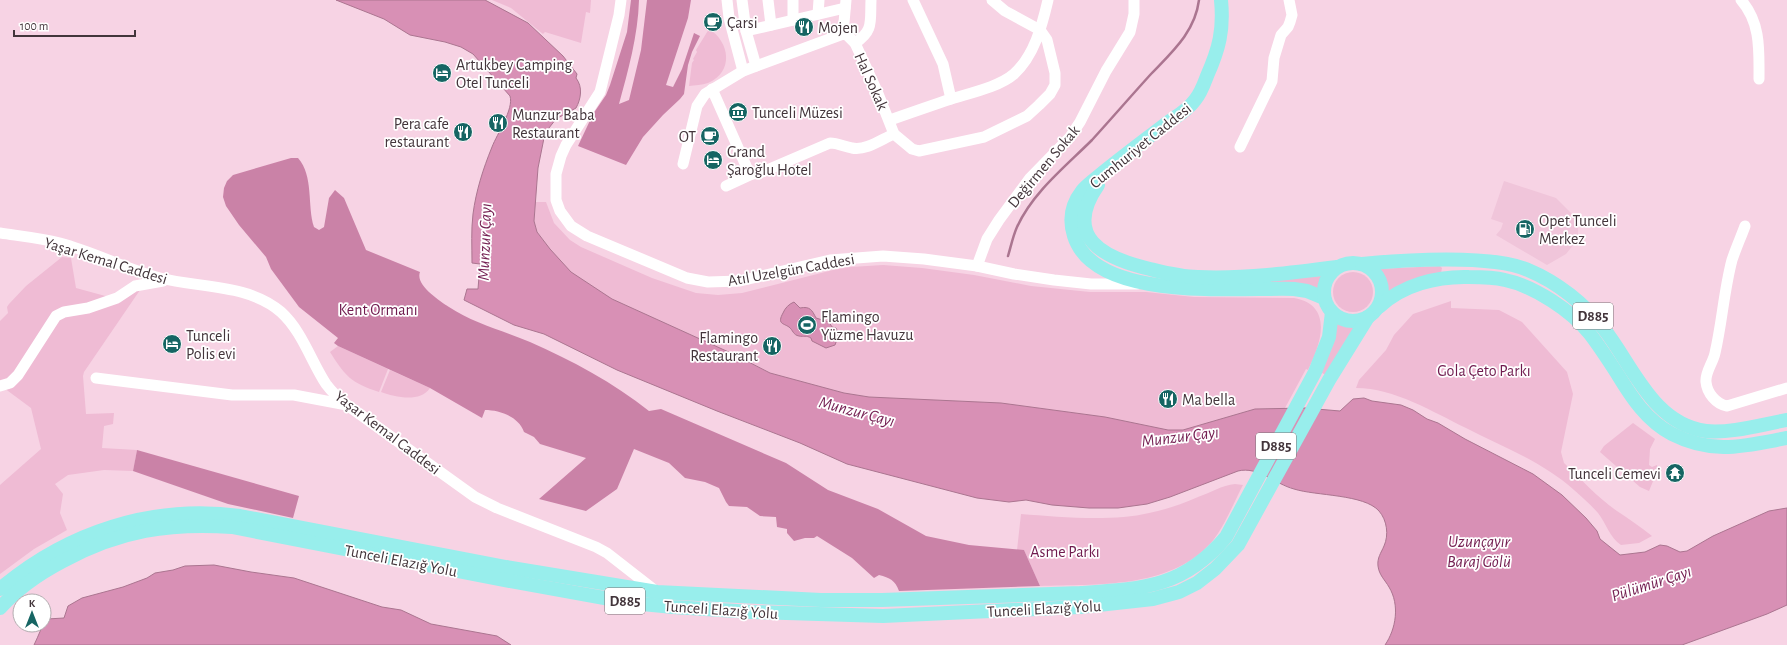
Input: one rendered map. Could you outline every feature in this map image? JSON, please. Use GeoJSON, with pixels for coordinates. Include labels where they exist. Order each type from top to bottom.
{"type":"FeatureCollection","features":[{"type":"Feature","properties":{"kind":"main road","name":"Cumhuriyet Caddesi"},"geometry":{"type":"LineString","coordinates":[[1221,0],[1223,20],[1220,38],[1216,54],[1198,96],[1188,108],[1111,166],[1083,190],[1075,201],[1071,214],[1072,228],[1081,252],[1092,262],[1104,270],[1146,284],[1195,289],[1294,289],[1307,291],[1324,298]]}},
{"type":"Feature","properties":{"kind":"main road"},"geometry":{"type":"LineString","coordinates":[[1111,166],[1088,199],[1084,211],[1088,235],[1094,244],[1105,254],[1139,267],[1176,275],[1197,277],[1247,276],[1337,267],[1352,262],[1362,264],[1373,271],[1380,282],[1382,294],[1378,307],[1368,317],[1362,320],[1349,321],[1343,320],[1332,312],[1324,298],[1326,281],[1337,267]]}},
{"type":"Feature","properties":{"kind":"main road","name":"D885"},"geometry":{"type":"LineString","coordinates":[[1362,264],[1419,261],[1471,261],[1508,264],[1526,269],[1557,286],[1591,314],[1613,341],[1649,395],[1661,409],[1677,420],[1691,427],[1706,431],[1723,431],[1787,420]]}},
{"type":"Feature","properties":{"kind":"main road","name":"D885"},"geometry":{"type":"LineString","coordinates":[[1378,307],[1395,295],[1416,285],[1447,278],[1485,278],[1504,280],[1522,285],[1543,296],[1579,321],[1602,351],[1638,407],[1671,434],[1703,447],[1722,448],[1787,438]]}},
{"type":"Feature","properties":{"kind":"main road","name":"D885"},"geometry":{"type":"LineString","coordinates":[[1243,522],[1315,372],[1329,337],[1332,312]]}},
{"type":"Feature","properties":{"kind":"main road","name":"D885"},"geometry":{"type":"LineString","coordinates":[[1243,522],[1368,317]]}},
{"type":"Feature","properties":{"kind":"main road","name":"Tunceli Elazığ Yolu"},"geometry":{"type":"LineString","coordinates":[[0,589],[45,557],[89,535],[132,521],[192,512],[216,513],[262,520],[506,567],[657,592],[821,600],[882,600],[1080,593],[1136,588],[1157,584],[1190,571],[1206,559],[1243,522]]}},
{"type":"Feature","properties":{"kind":"main road","name":"Tunceli Elazığ Yolu"},"geometry":{"type":"LineString","coordinates":[[0,608],[12,595],[37,576],[98,544],[117,536],[147,530],[190,526],[232,527],[515,582],[632,603],[673,607],[752,612],[883,616],[1080,607],[1136,602],[1160,598],[1179,592],[1197,583],[1215,570],[1228,557],[1243,522]]}},
{"type":"Feature","properties":{"kind":"street","name":"Atıl Uzelgün Caddesi"},"geometry":{"type":"LineString","coordinates":[[621,0],[619,15],[600,92],[566,145],[556,174],[556,200],[560,211],[571,226],[601,243],[672,273],[698,281],[729,283],[740,282],[830,260],[868,256],[903,257],[977,266],[1014,274],[1091,284],[1146,284]]}},
{"type":"Feature","properties":{"kind":"street"},"geometry":{"type":"LineString","coordinates":[[727,0],[730,23],[743,71]]}},
{"type":"Feature","properties":{"kind":"street"},"geometry":{"type":"LineString","coordinates":[[742,0],[746,31],[756,66]]}},
{"type":"Feature","properties":{"kind":"street"},"geometry":{"type":"LineString","coordinates":[[768,0],[774,24]]}},
{"type":"Feature","properties":{"kind":"street"},"geometry":{"type":"LineString","coordinates":[[774,24],[776,0]]}},
{"type":"Feature","properties":{"kind":"street"},"geometry":{"type":"LineString","coordinates":[[793,0],[793,20]]}},
{"type":"Feature","properties":{"kind":"street"},"geometry":{"type":"LineString","coordinates":[[818,14],[819,0]]}},
{"type":"Feature","properties":{"kind":"street"},"geometry":{"type":"LineString","coordinates":[[855,43],[864,37],[869,29],[871,0]]}},
{"type":"Feature","properties":{"kind":"street"},"geometry":{"type":"LineString","coordinates":[[913,0],[943,64],[950,99]]}},
{"type":"Feature","properties":{"kind":"street"},"geometry":{"type":"LineString","coordinates":[[726,186],[830,143],[836,143],[852,148],[861,148],[894,134],[912,149],[919,151],[927,150],[984,137],[1027,116],[1050,94],[1055,85],[1055,73],[1047,40],[1040,30],[1005,12],[992,0]]}},
{"type":"Feature","properties":{"kind":"street"},"geometry":{"type":"LineString","coordinates":[[890,120],[1000,82],[1013,76],[1030,52],[1040,30],[1048,0]]}},
{"type":"Feature","properties":{"kind":"street","name":"Değirmen Sokak"},"geometry":{"type":"LineString","coordinates":[[977,266],[988,238],[999,220],[1030,178],[1070,138],[1080,122],[1106,71],[1130,32],[1134,14],[1134,0]]}},
{"type":"Feature","properties":{"kind":"street"},"geometry":{"type":"LineString","coordinates":[[1240,147],[1272,81],[1281,35],[1288,28],[1292,15],[1289,0]]}},
{"type":"Feature","properties":{"kind":"street"},"geometry":{"type":"LineString","coordinates":[[1741,0],[1757,29],[1759,39],[1759,79]]}},
{"type":"Feature","properties":{"kind":"street"},"geometry":{"type":"LineString","coordinates":[[683,164],[697,106],[705,94],[743,71],[843,34],[845,4],[818,14],[746,31]]}},
{"type":"Feature","properties":{"kind":"street","name":"Hal Sokak"},"geometry":{"type":"LineString","coordinates":[[843,34],[847,35],[855,43],[890,120],[894,134]]}},
{"type":"Feature","properties":{"kind":"street"},"geometry":{"type":"LineString","coordinates":[[712,89],[747,168],[752,174]]}},
{"type":"Feature","properties":{"kind":"street"},"geometry":{"type":"LineString","coordinates":[[1745,226],[1733,259],[1720,320],[1716,351],[1707,374],[1707,385],[1717,402],[1727,406],[1787,388]]}},
{"type":"Feature","properties":{"kind":"street","name":"Yaşar Kemal Caddesi"},"geometry":{"type":"LineString","coordinates":[[0,233],[60,244],[145,274],[169,280],[240,292],[256,297],[281,312],[301,339],[326,383],[334,394],[347,406],[475,497],[497,508],[596,546],[657,592],[673,607]]}},
{"type":"Feature","properties":{"kind":"street"},"geometry":{"type":"LineString","coordinates":[[0,386],[7,385],[14,380],[56,316],[64,312],[88,308],[117,298],[135,286],[169,280]]}},
{"type":"Feature","properties":{"kind":"street"},"geometry":{"type":"LineString","coordinates":[[96,378],[232,395],[294,395],[347,406]]}},
{"type":"Feature","properties":{"kind":"shaded area"},"geometry":{"type":"Polygon","coordinates":[[[1504,181],[1556,198],[1575,217],[1578,226],[1578,239],[1566,254],[1547,265],[1496,235],[1501,229],[1503,223],[1491,219],[1504,181]]]}},
{"type":"Feature","properties":{"kind":"green space"},"geometry":{"type":"Polygon","coordinates":[[[492,0],[591,0],[590,13],[586,12],[581,43],[545,32],[543,34],[511,8],[492,0]]]}},
{"type":"Feature","properties":{"kind":"green space"},"geometry":{"type":"Polygon","coordinates":[[[631,0],[639,0],[637,27],[619,104],[629,100],[641,50],[647,0],[691,0],[688,18],[666,85],[673,87],[682,69],[694,33],[700,36],[692,52],[688,65],[684,94],[643,137],[626,165],[578,146],[593,114],[606,95],[610,85],[627,32],[631,0]]]}},
{"type":"Feature","properties":{"kind":"green space"},"geometry":{"type":"Polygon","coordinates":[[[709,29],[721,41],[725,49],[725,65],[722,72],[708,83],[689,86],[692,63],[697,52],[696,50],[709,29]]]}},
{"type":"Feature","properties":{"kind":"green space","name":"Kent Ormanı"},"geometry":{"type":"Polygon","coordinates":[[[291,158],[298,158],[306,173],[314,227],[319,230],[324,227],[329,198],[335,190],[344,198],[366,250],[420,272],[419,277],[424,287],[458,313],[561,356],[607,382],[649,411],[661,409],[786,463],[828,490],[878,509],[926,536],[969,545],[1024,550],[1040,586],[899,591],[896,584],[892,580],[879,575],[874,578],[852,558],[817,536],[814,538],[805,538],[794,541],[787,533],[787,529],[777,527],[776,517],[760,516],[747,507],[729,506],[719,488],[705,482],[685,478],[669,463],[634,449],[617,489],[586,511],[539,499],[586,458],[540,444],[534,437],[524,432],[518,422],[508,415],[497,411],[485,410],[482,418],[430,388],[338,346],[334,343],[338,338],[299,307],[271,269],[266,257],[239,225],[226,206],[223,197],[224,188],[227,181],[233,175],[291,158]]]}},
{"type":"Feature","properties":{"kind":"green space"},"geometry":{"type":"Polygon","coordinates":[[[535,202],[546,202],[554,223],[570,240],[581,247],[652,278],[696,293],[718,295],[742,293],[833,270],[883,265],[922,268],[974,275],[1031,286],[1090,292],[1146,292],[1194,297],[1294,298],[1307,302],[1315,309],[1319,317],[1321,327],[1320,338],[1308,370],[1306,369],[1285,408],[1255,409],[1183,430],[1168,430],[1105,417],[1001,403],[869,397],[844,393],[770,373],[733,354],[612,299],[584,282],[571,272],[537,232],[534,221],[535,202]]]}},
{"type":"Feature","properties":{"kind":"green space"},"geometry":{"type":"Polygon","coordinates":[[[62,257],[71,258],[76,288],[120,300],[132,292],[140,290],[84,372],[83,376],[86,414],[114,413],[113,424],[104,426],[102,448],[137,450],[133,471],[104,470],[68,475],[55,484],[63,494],[60,513],[67,530],[34,549],[0,574],[0,485],[41,449],[31,408],[0,385],[0,321],[8,313],[7,307],[9,304],[26,286],[62,257]]]}},
{"type":"Feature","properties":{"kind":"green space"},"geometry":{"type":"Polygon","coordinates":[[[1440,266],[1442,268],[1441,273],[1387,293],[1385,280],[1377,269],[1440,266]]]}},
{"type":"Feature","properties":{"kind":"green space"},"geometry":{"type":"Polygon","coordinates":[[[1357,272],[1364,275],[1370,281],[1373,292],[1372,300],[1364,309],[1357,312],[1349,312],[1342,309],[1334,300],[1333,288],[1336,281],[1345,273],[1357,272]]]}},
{"type":"Feature","properties":{"kind":"green space"},"geometry":{"type":"Polygon","coordinates":[[[1326,274],[1321,291],[1175,281],[1326,274]]]}},
{"type":"Feature","properties":{"kind":"green space","name":"Gola Çeto Parkı"},"geometry":{"type":"Polygon","coordinates":[[[1451,301],[1451,308],[1499,310],[1522,322],[1567,372],[1573,394],[1561,452],[1564,463],[1603,501],[1652,536],[1639,543],[1621,545],[1608,530],[1598,513],[1589,504],[1562,480],[1536,463],[1427,408],[1399,396],[1370,389],[1356,388],[1359,380],[1386,350],[1394,335],[1413,314],[1451,301]]]}},
{"type":"Feature","properties":{"kind":"green space"},"geometry":{"type":"Polygon","coordinates":[[[1336,320],[1348,325],[1357,326],[1326,375],[1320,372],[1336,320]]]}},
{"type":"Feature","properties":{"kind":"green space"},"geometry":{"type":"Polygon","coordinates":[[[338,346],[388,369],[379,392],[355,382],[345,373],[330,352],[338,346]]]}},
{"type":"Feature","properties":{"kind":"green space"},"geometry":{"type":"Polygon","coordinates":[[[390,370],[430,388],[426,393],[420,396],[407,398],[381,392],[390,370]]]}},
{"type":"Feature","properties":{"kind":"green space"},"geometry":{"type":"Polygon","coordinates":[[[1633,423],[1655,439],[1650,449],[1649,465],[1652,467],[1657,465],[1658,469],[1649,491],[1640,487],[1600,452],[1604,446],[1633,423]]]}},
{"type":"Feature","properties":{"kind":"green space"},"geometry":{"type":"Polygon","coordinates":[[[137,450],[299,496],[293,518],[228,504],[133,471],[137,450]]]}},
{"type":"Feature","properties":{"kind":"green space","name":"Asme Parkı"},"geometry":{"type":"Polygon","coordinates":[[[1235,484],[1243,485],[1224,524],[1210,544],[1193,559],[1174,569],[1153,577],[1108,584],[1040,586],[1024,550],[1017,550],[1021,514],[1085,518],[1134,516],[1155,512],[1186,502],[1221,487],[1235,484]]]}},
{"type":"Feature","properties":{"kind":"water","name":"Uzunçayır Baraj Gölü"},"geometry":{"type":"Polygon","coordinates":[[[336,0],[485,0],[528,23],[563,56],[577,74],[576,78],[580,85],[580,97],[576,108],[556,119],[545,133],[538,168],[534,221],[537,232],[571,272],[612,299],[733,354],[770,373],[844,393],[869,397],[1001,403],[1105,417],[1168,430],[1183,430],[1255,409],[1305,408],[1340,411],[1353,399],[1364,398],[1372,401],[1401,405],[1533,474],[1562,495],[1586,518],[1597,531],[1600,539],[1620,555],[1645,552],[1660,545],[1667,546],[1680,552],[1687,551],[1713,536],[1769,511],[1787,508],[1787,605],[1767,614],[1682,645],[1385,645],[1392,632],[1395,617],[1395,601],[1389,587],[1381,575],[1378,566],[1379,558],[1386,542],[1387,532],[1384,519],[1379,511],[1372,505],[1362,501],[1294,489],[1259,473],[1245,470],[1238,471],[1170,497],[1147,504],[1118,508],[1089,508],[1052,505],[1026,500],[1009,502],[977,498],[847,464],[800,443],[617,370],[544,334],[514,325],[464,300],[467,289],[478,289],[480,264],[472,263],[472,226],[474,205],[478,188],[494,142],[510,108],[510,96],[473,54],[461,47],[445,42],[410,35],[384,19],[336,0]]]}},
{"type":"Feature","properties":{"kind":"water","name":"Flamingo Yüzme Havuzu"},"geometry":{"type":"Polygon","coordinates":[[[794,302],[800,308],[810,309],[816,318],[829,322],[832,327],[836,328],[839,334],[835,345],[826,348],[812,341],[809,337],[795,335],[789,327],[782,323],[781,317],[785,309],[794,302]]]}},
{"type":"Feature","properties":{"kind":"water"},"geometry":{"type":"Polygon","coordinates":[[[214,565],[294,578],[382,607],[401,610],[431,624],[497,636],[511,645],[34,645],[40,633],[52,633],[52,619],[64,618],[68,606],[82,598],[123,587],[147,578],[155,573],[185,566],[214,565]]]}},
{"type":"Feature","properties":{"kind":"waterway"},"geometry":{"type":"LineString","coordinates":[[1008,256],[1017,227],[1032,202],[1051,180],[1092,140],[1181,41],[1193,22],[1199,0]]}},
{"type":"Feature","properties":{"kind":"place","name":"Çarsi"},"geometry":{"type":"Point","coordinates":[713,22]}},
{"type":"Feature","properties":{"kind":"place","name":"Mojen"},"geometry":{"type":"Point","coordinates":[804,27]}},
{"type":"Feature","properties":{"kind":"place","name":"Artukbey Camping Otel Tunceli"},"geometry":{"type":"Point","coordinates":[442,73]}},
{"type":"Feature","properties":{"kind":"place","name":"Tunceli Müzesi"},"geometry":{"type":"Point","coordinates":[738,112]}},
{"type":"Feature","properties":{"kind":"place","name":"Munzur Baba Restaurant"},"geometry":{"type":"Point","coordinates":[498,123]}},
{"type":"Feature","properties":{"kind":"place","name":"Pera cafe restaurant"},"geometry":{"type":"Point","coordinates":[463,132]}},
{"type":"Feature","properties":{"kind":"place","name":"OT"},"geometry":{"type":"Point","coordinates":[710,136]}},
{"type":"Feature","properties":{"kind":"place","name":"Grand Şaroğlu Hotel"},"geometry":{"type":"Point","coordinates":[713,160]}},
{"type":"Feature","properties":{"kind":"place","name":"Opet Tunceli Merkez"},"geometry":{"type":"Point","coordinates":[1525,229]}},
{"type":"Feature","properties":{"kind":"place","name":"Flamingo Yüzme Havuzu"},"geometry":{"type":"Point","coordinates":[807,325]}},
{"type":"Feature","properties":{"kind":"place","name":"Tunceli Polis evi"},"geometry":{"type":"Point","coordinates":[172,344]}},
{"type":"Feature","properties":{"kind":"place","name":"Flamingo Restaurant"},"geometry":{"type":"Point","coordinates":[772,346]}},
{"type":"Feature","properties":{"kind":"place","name":"Ma bella"},"geometry":{"type":"Point","coordinates":[1168,399]}},
{"type":"Feature","properties":{"kind":"place","name":"Tunceli Cemevi"},"geometry":{"type":"Point","coordinates":[1675,473]}},
{"type":"Feature","properties":{"kind":"water label","name":"Munzur Çayı"},"geometry":{"type":"Point","coordinates":[484,242]}},
{"type":"Feature","properties":{"kind":"water label","name":"Munzur Çayı"},"geometry":{"type":"Point","coordinates":[857,411]}},
{"type":"Feature","properties":{"kind":"water label","name":"Munzur Çayı"},"geometry":{"type":"Point","coordinates":[1180,436]}},
{"type":"Feature","properties":{"kind":"water label","name":"Pülümür Çayı"},"geometry":{"type":"Point","coordinates":[1651,583]}}]}
